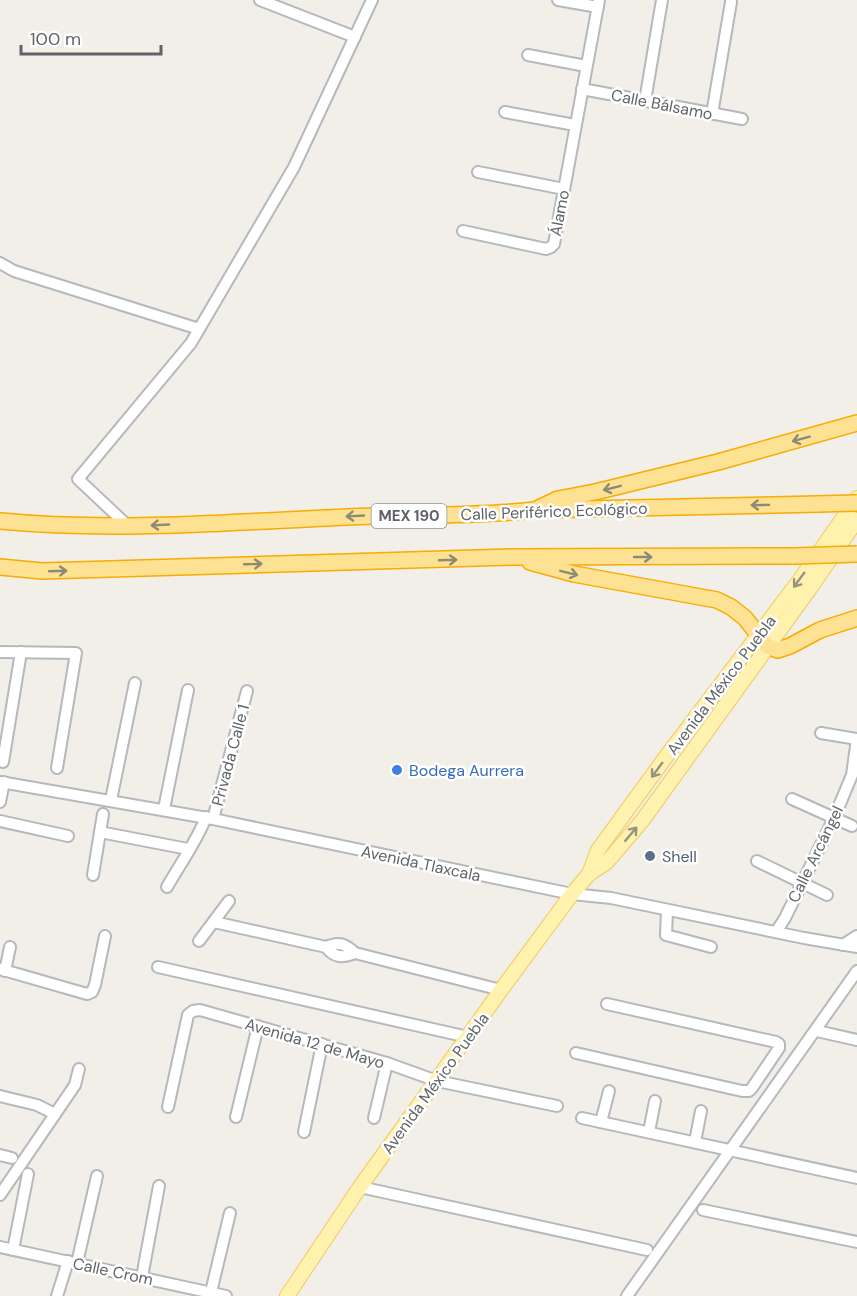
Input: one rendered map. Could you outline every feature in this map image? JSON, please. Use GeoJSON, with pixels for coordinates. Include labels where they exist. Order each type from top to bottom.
{"type":"FeatureCollection","features":[{"type":"Feature","properties":{"kind":"highway"},"geometry":{"type":"LineString","coordinates":[[535,510],[558,499],[707,465],[857,423]]}},
{"type":"Feature","properties":{"kind":"highway","name":"Calle Periférico Ecológico"},"geometry":{"type":"LineString","coordinates":[[0,521],[37,525],[129,527],[365,516],[493,515],[535,510],[857,503]]}},
{"type":"Feature","properties":{"kind":"highway"},"geometry":{"type":"LineString","coordinates":[[0,567],[42,571],[513,557],[857,554]]}},
{"type":"Feature","properties":{"kind":"highway"},"geometry":{"type":"LineString","coordinates":[[513,557],[574,574],[717,600],[745,618],[762,641],[778,650],[820,630],[857,618]]}},
{"type":"Feature","properties":{"kind":"main road","name":"Avenida México Puebla"},"geometry":{"type":"LineString","coordinates":[[762,641],[800,580],[857,498]]}},
{"type":"Feature","properties":{"kind":"main road","name":"Avenida México Puebla"},"geometry":{"type":"LineString","coordinates":[[286,1296],[360,1187],[501,990],[589,874],[598,850],[762,641],[811,587],[857,520]]}},
{"type":"Feature","properties":{"kind":"street"},"geometry":{"type":"LineString","coordinates":[[260,0],[355,37]]}},
{"type":"Feature","properties":{"kind":"street"},"geometry":{"type":"LineString","coordinates":[[129,527],[78,478],[191,343],[294,167],[372,0]]}},
{"type":"Feature","properties":{"kind":"street"},"geometry":{"type":"LineString","coordinates":[[558,0],[598,3]]}},
{"type":"Feature","properties":{"kind":"street"},"geometry":{"type":"LineString","coordinates":[[645,101],[662,0]]}},
{"type":"Feature","properties":{"kind":"street"},"geometry":{"type":"LineString","coordinates":[[712,114],[732,2]]}},
{"type":"Feature","properties":{"kind":"street","name":"Álamo"},"geometry":{"type":"LineString","coordinates":[[463,231],[546,249],[554,244],[598,3]]}},
{"type":"Feature","properties":{"kind":"street"},"geometry":{"type":"LineString","coordinates":[[528,55],[586,66]]}},
{"type":"Feature","properties":{"kind":"street","name":"Calle Bálsamo"},"geometry":{"type":"LineString","coordinates":[[582,89],[742,119]]}},
{"type":"Feature","properties":{"kind":"street"},"geometry":{"type":"LineString","coordinates":[[505,112],[575,125]]}},
{"type":"Feature","properties":{"kind":"street"},"geometry":{"type":"LineString","coordinates":[[478,172],[564,189]]}},
{"type":"Feature","properties":{"kind":"street"},"geometry":{"type":"LineString","coordinates":[[0,263],[14,271],[199,329]]}},
{"type":"Feature","properties":{"kind":"street"},"geometry":{"type":"LineString","coordinates":[[0,652],[76,653],[57,768]]}},
{"type":"Feature","properties":{"kind":"street"},"geometry":{"type":"LineString","coordinates":[[3,762],[4,738],[21,652]]}},
{"type":"Feature","properties":{"kind":"street"},"geometry":{"type":"LineString","coordinates":[[111,800],[135,683]]}},
{"type":"Feature","properties":{"kind":"street"},"geometry":{"type":"LineString","coordinates":[[164,809],[188,690]]}},
{"type":"Feature","properties":{"kind":"street","name":"Privada Calle 1"},"geometry":{"type":"LineString","coordinates":[[167,887],[188,849],[210,818],[247,691]]}},
{"type":"Feature","properties":{"kind":"street"},"geometry":{"type":"LineString","coordinates":[[821,733],[857,739]]}},
{"type":"Feature","properties":{"kind":"street","name":"Calle Arcángel"},"geometry":{"type":"LineString","coordinates":[[776,932],[834,818],[852,775],[857,739]]}},
{"type":"Feature","properties":{"kind":"street","name":"Avenida Tlaxcala"},"geometry":{"type":"LineString","coordinates":[[1,790],[111,800],[164,809],[572,894],[611,898],[857,947]]}},
{"type":"Feature","properties":{"kind":"street"},"geometry":{"type":"LineString","coordinates":[[792,799],[852,826]]}},
{"type":"Feature","properties":{"kind":"street"},"geometry":{"type":"LineString","coordinates":[[93,875],[103,814]]}},
{"type":"Feature","properties":{"kind":"street"},"geometry":{"type":"LineString","coordinates":[[0,821],[68,836]]}},
{"type":"Feature","properties":{"kind":"street"},"geometry":{"type":"LineString","coordinates":[[100,832],[188,849]]}},
{"type":"Feature","properties":{"kind":"street"},"geometry":{"type":"LineString","coordinates":[[757,861],[827,895]]}},
{"type":"Feature","properties":{"kind":"street"},"geometry":{"type":"LineString","coordinates":[[199,941],[229,901]]}},
{"type":"Feature","properties":{"kind":"street"},"geometry":{"type":"LineString","coordinates":[[667,910],[666,935],[711,947]]}},
{"type":"Feature","properties":{"kind":"street"},"geometry":{"type":"LineString","coordinates":[[214,922],[326,947],[331,954],[339,957],[355,953],[501,990]]}},
{"type":"Feature","properties":{"kind":"street"},"geometry":{"type":"LineString","coordinates":[[10,947],[2,970],[87,994],[92,992],[95,985],[105,936]]}},
{"type":"Feature","properties":{"kind":"street"},"geometry":{"type":"LineString","coordinates":[[843,945],[857,936]]}},
{"type":"Feature","properties":{"kind":"street"},"geometry":{"type":"LineString","coordinates":[[158,967],[468,1037]]}},
{"type":"Feature","properties":{"kind":"street"},"geometry":{"type":"LineString","coordinates":[[627,1296],[855,974]]}},
{"type":"Feature","properties":{"kind":"street"},"geometry":{"type":"LineString","coordinates":[[576,1053],[742,1092],[752,1088],[779,1048],[776,1042],[607,1004]]}},
{"type":"Feature","properties":{"kind":"street","name":"Avenida 12 de Mayo"},"geometry":{"type":"LineString","coordinates":[[168,1107],[188,1015],[200,1010],[387,1062],[437,1080],[557,1106]]}},
{"type":"Feature","properties":{"kind":"street"},"geometry":{"type":"LineString","coordinates":[[237,1116],[258,1026]]}},
{"type":"Feature","properties":{"kind":"street"},"geometry":{"type":"LineString","coordinates":[[817,1030],[857,1040]]}},
{"type":"Feature","properties":{"kind":"street"},"geometry":{"type":"LineString","coordinates":[[304,1132],[322,1044]]}},
{"type":"Feature","properties":{"kind":"street"},"geometry":{"type":"LineString","coordinates":[[375,1118],[387,1062]]}},
{"type":"Feature","properties":{"kind":"street"},"geometry":{"type":"LineString","coordinates":[[767,1066],[783,1076]]}},
{"type":"Feature","properties":{"kind":"street"},"geometry":{"type":"LineString","coordinates":[[0,1195],[75,1085],[79,1069]]}},
{"type":"Feature","properties":{"kind":"street"},"geometry":{"type":"LineString","coordinates":[[601,1122],[609,1091]]}},
{"type":"Feature","properties":{"kind":"street"},"geometry":{"type":"LineString","coordinates":[[0,1096],[37,1105],[54,1114]]}},
{"type":"Feature","properties":{"kind":"street"},"geometry":{"type":"LineString","coordinates":[[649,1132],[655,1101]]}},
{"type":"Feature","properties":{"kind":"street"},"geometry":{"type":"LineString","coordinates":[[695,1142],[701,1111]]}},
{"type":"Feature","properties":{"kind":"street"},"geometry":{"type":"LineString","coordinates":[[582,1118],[857,1179]]}},
{"type":"Feature","properties":{"kind":"street"},"geometry":{"type":"LineString","coordinates":[[0,1155],[12,1158]]}},
{"type":"Feature","properties":{"kind":"street"},"geometry":{"type":"LineString","coordinates":[[13,1250],[28,1174]]}},
{"type":"Feature","properties":{"kind":"street"},"geometry":{"type":"LineString","coordinates":[[57,1296],[72,1262],[97,1176]]}},
{"type":"Feature","properties":{"kind":"street"},"geometry":{"type":"LineString","coordinates":[[142,1277],[159,1186]]}},
{"type":"Feature","properties":{"kind":"street"},"geometry":{"type":"LineString","coordinates":[[360,1187],[648,1250]]}},
{"type":"Feature","properties":{"kind":"street"},"geometry":{"type":"LineString","coordinates":[[703,1210],[857,1242]]}},
{"type":"Feature","properties":{"kind":"street"},"geometry":{"type":"LineString","coordinates":[[211,1293],[230,1213]]}},
{"type":"Feature","properties":{"kind":"street","name":"Calle Crom"},"geometry":{"type":"LineString","coordinates":[[0,1247],[226,1296]]}},
{"type":"Feature","properties":{"kind":"place","name":"Bodega Aurrera"},"geometry":{"type":"Point","coordinates":[397,770]}},
{"type":"Feature","properties":{"kind":"place","name":"Shell"},"geometry":{"type":"Point","coordinates":[650,856]}}]}
